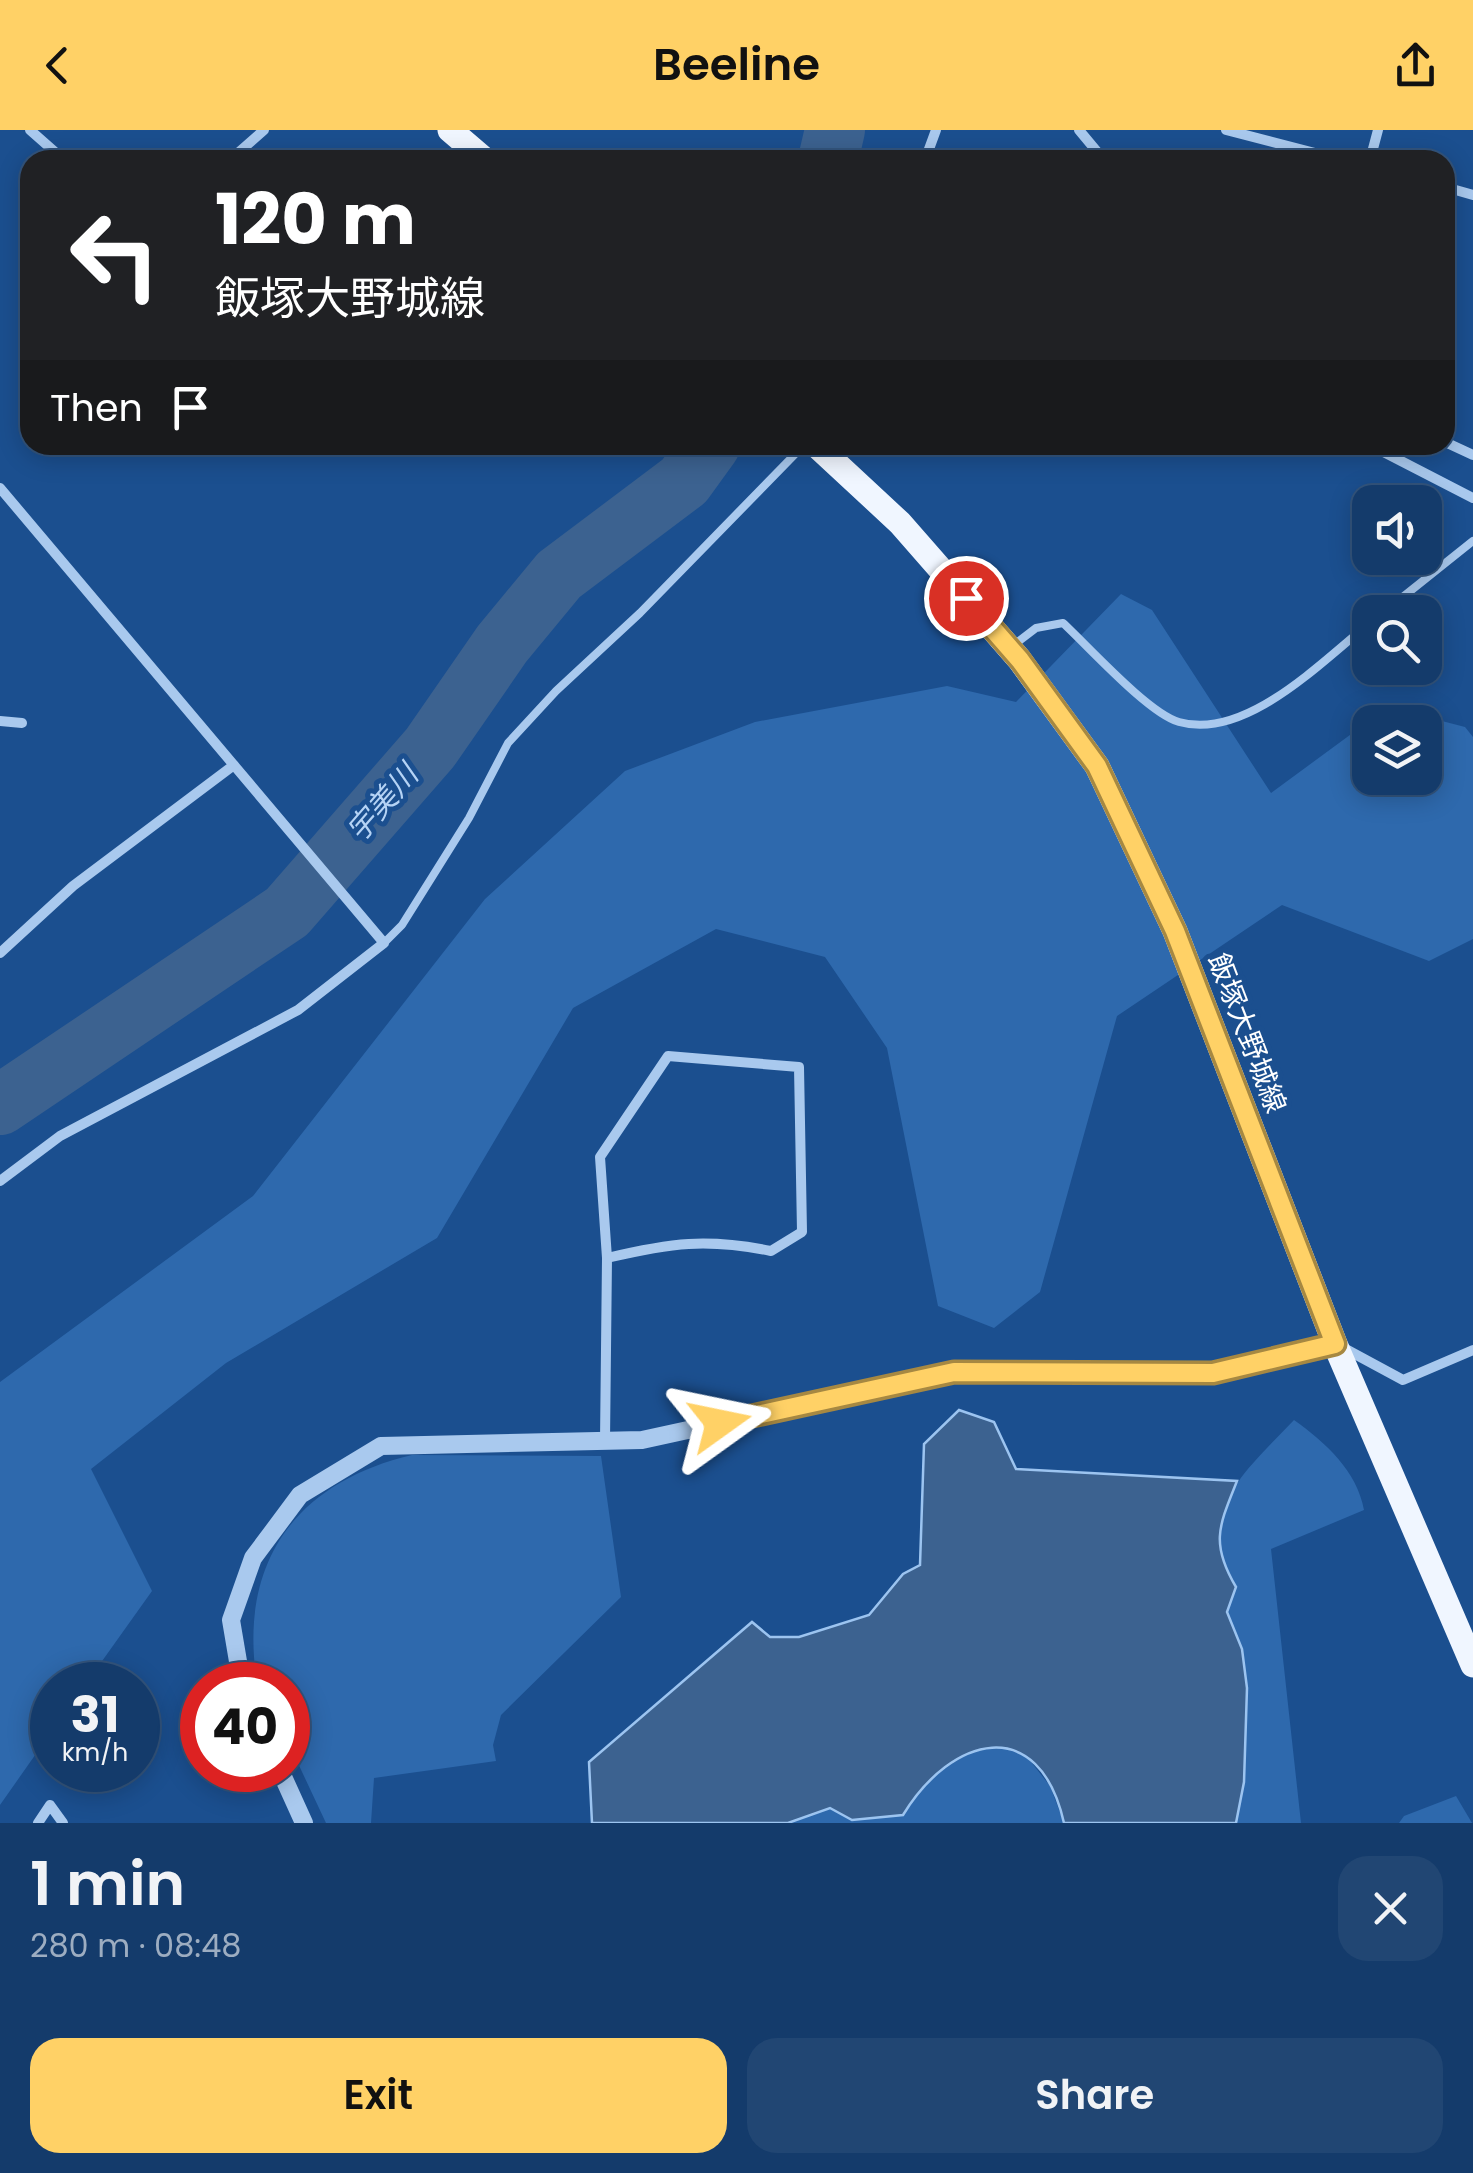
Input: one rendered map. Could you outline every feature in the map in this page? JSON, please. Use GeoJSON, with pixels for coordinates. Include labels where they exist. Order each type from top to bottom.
{"type":"FeatureCollection","features":[{"type":"Feature","properties":{"kind":"main road"},"geometry":{"type":"LineString","coordinates":[[450,130],[473,150]]}},
{"type":"Feature","properties":{"kind":"main road","name":"飯塚大野城線"},"geometry":{"type":"LineString","coordinates":[[827,455],[900,522],[1010,648],[1097,766],[1175,931],[1335,1344],[1473,1665]]}},
{"type":"Feature","properties":{"kind":"street"},"geometry":{"type":"LineString","coordinates":[[30,130],[53,150]]}},
{"type":"Feature","properties":{"kind":"street"},"geometry":{"type":"LineString","coordinates":[[241,150],[264,130]]}},
{"type":"Feature","properties":{"kind":"street"},"geometry":{"type":"LineString","coordinates":[[1079,130],[1096,150]]}},
{"type":"Feature","properties":{"kind":"street"},"geometry":{"type":"LineString","coordinates":[[1226,130],[1303,150]]}},
{"type":"Feature","properties":{"kind":"street"},"geometry":{"type":"LineString","coordinates":[[1389,455],[1473,498]]}},
{"type":"Feature","properties":{"kind":"street"},"geometry":{"type":"LineString","coordinates":[[0,488],[384,943],[298,1010],[60,1136],[0,1181]]}},
{"type":"Feature","properties":{"kind":"street"},"geometry":{"type":"LineString","coordinates":[[0,721],[22,723]]}},
{"type":"Feature","properties":{"kind":"street"},"geometry":{"type":"LineString","coordinates":[[0,953],[73,886],[234,765]]}},
{"type":"Feature","properties":{"kind":"street"},"geometry":{"type":"LineString","coordinates":[[606,1441],[607,1258],[600,1157],[668,1056],[799,1066],[802,1232],[771,1250],[727,1242],[675,1242],[607,1258]]}},
{"type":"Feature","properties":{"kind":"street"},"geometry":{"type":"LineString","coordinates":[[238,1662],[231,1620],[253,1558],[300,1495],[381,1446],[642,1440],[954,1372],[1213,1373],[1335,1344],[1403,1380],[1473,1350]]}},
{"type":"Feature","properties":{"kind":"street"},"geometry":{"type":"LineString","coordinates":[[290,1792],[304,1823]]}},
{"type":"Feature","properties":{"kind":"street"},"geometry":{"type":"LineString","coordinates":[[38,1823],[50,1805],[63,1823]]}},
{"type":"Feature","properties":{"kind":"lane"},"geometry":{"type":"LineString","coordinates":[[384,943],[402,924],[469,818],[508,743],[794,455]]}},
{"type":"Feature","properties":{"kind":"lane"},"geometry":{"type":"LineString","coordinates":[[1406,595],[1473,542]]}},
{"type":"Feature","properties":{"kind":"lane"},"geometry":{"type":"LineString","coordinates":[[1010,648],[1036,628],[1063,622],[1152,706],[1178,722],[1216,724],[1265,704],[1352,638]]}},
{"type":"Feature","properties":{"kind":"shaded area"},"geometry":{"type":"Polygon","coordinates":[[[1121,594],[1152,610],[1271,793],[1352,733],[1352,795],[1442,795],[1442,721],[1465,727],[1473,737],[1473,939],[1429,961],[1282,905],[1117,1016],[1040,1292],[994,1328],[938,1306],[887,1048],[825,957],[716,929],[573,1008],[437,1238],[226,1363],[91,1469],[152,1591],[101,1662],[30,1662],[30,1762],[0,1805],[0,1382],[253,1196],[485,899],[625,771],[755,722],[947,686],[1016,702],[1121,594]]]}},
{"type":"Feature","properties":{"kind":"shaded area"},"geometry":{"type":"Polygon","coordinates":[[[959,1410],[994,1422],[1016,1469],[1237,1481],[1220,1534],[1223,1558],[1236,1587],[1227,1612],[1242,1649],[1247,1688],[1244,1782],[1236,1823],[1064,1823],[1052,1788],[1035,1764],[1015,1751],[992,1748],[968,1754],[945,1767],[903,1815],[852,1820],[830,1808],[788,1823],[592,1823],[589,1762],[752,1622],[770,1637],[799,1637],[869,1615],[903,1574],[920,1565],[924,1444],[959,1410]]]}},
{"type":"Feature","properties":{"kind":"shaded area"},"geometry":{"type":"Polygon","coordinates":[[[1294,1420],[1347,1470],[1364,1510],[1271,1549],[1301,1823],[1236,1823],[1244,1782],[1247,1688],[1242,1649],[1227,1612],[1236,1587],[1224,1560],[1222,1515],[1243,1476],[1294,1420]]]}},
{"type":"Feature","properties":{"kind":"shaded area"},"geometry":{"type":"Polygon","coordinates":[[[412,1455],[601,1456],[621,1597],[501,1715],[493,1745],[496,1761],[374,1778],[371,1823],[326,1823],[310,1789],[310,1662],[255,1662],[253,1634],[268,1562],[285,1532],[308,1506],[337,1484],[372,1467],[412,1455]]]}},
{"type":"Feature","properties":{"kind":"shaded area"},"geometry":{"type":"Polygon","coordinates":[[[989,1744],[1024,1753],[1050,1786],[1064,1823],[788,1823],[830,1808],[852,1820],[903,1815],[940,1772],[989,1744]]]}},
{"type":"Feature","properties":{"kind":"shaded area"},"geometry":{"type":"Polygon","coordinates":[[[1456,1796],[1472,1823],[1399,1823],[1404,1816],[1456,1796]]]}},
{"type":"Feature","properties":{"kind":"waterway","name":"宇美川"},"geometry":{"type":"LineString","coordinates":[[830,150],[835,130]]}},
{"type":"Feature","properties":{"kind":"waterway","name":"宇美川"},"geometry":{"type":"LineString","coordinates":[[0,1105],[287,912],[430,748],[502,644],[559,575],[684,481],[703,455]]}},
{"type":"Feature","properties":{"kind":"route"},"geometry":{"type":"LineString","coordinates":[[720,1423],[954,1372],[1213,1373],[1335,1344],[1175,931],[1097,766],[1020,660],[966,598]]}}]}
